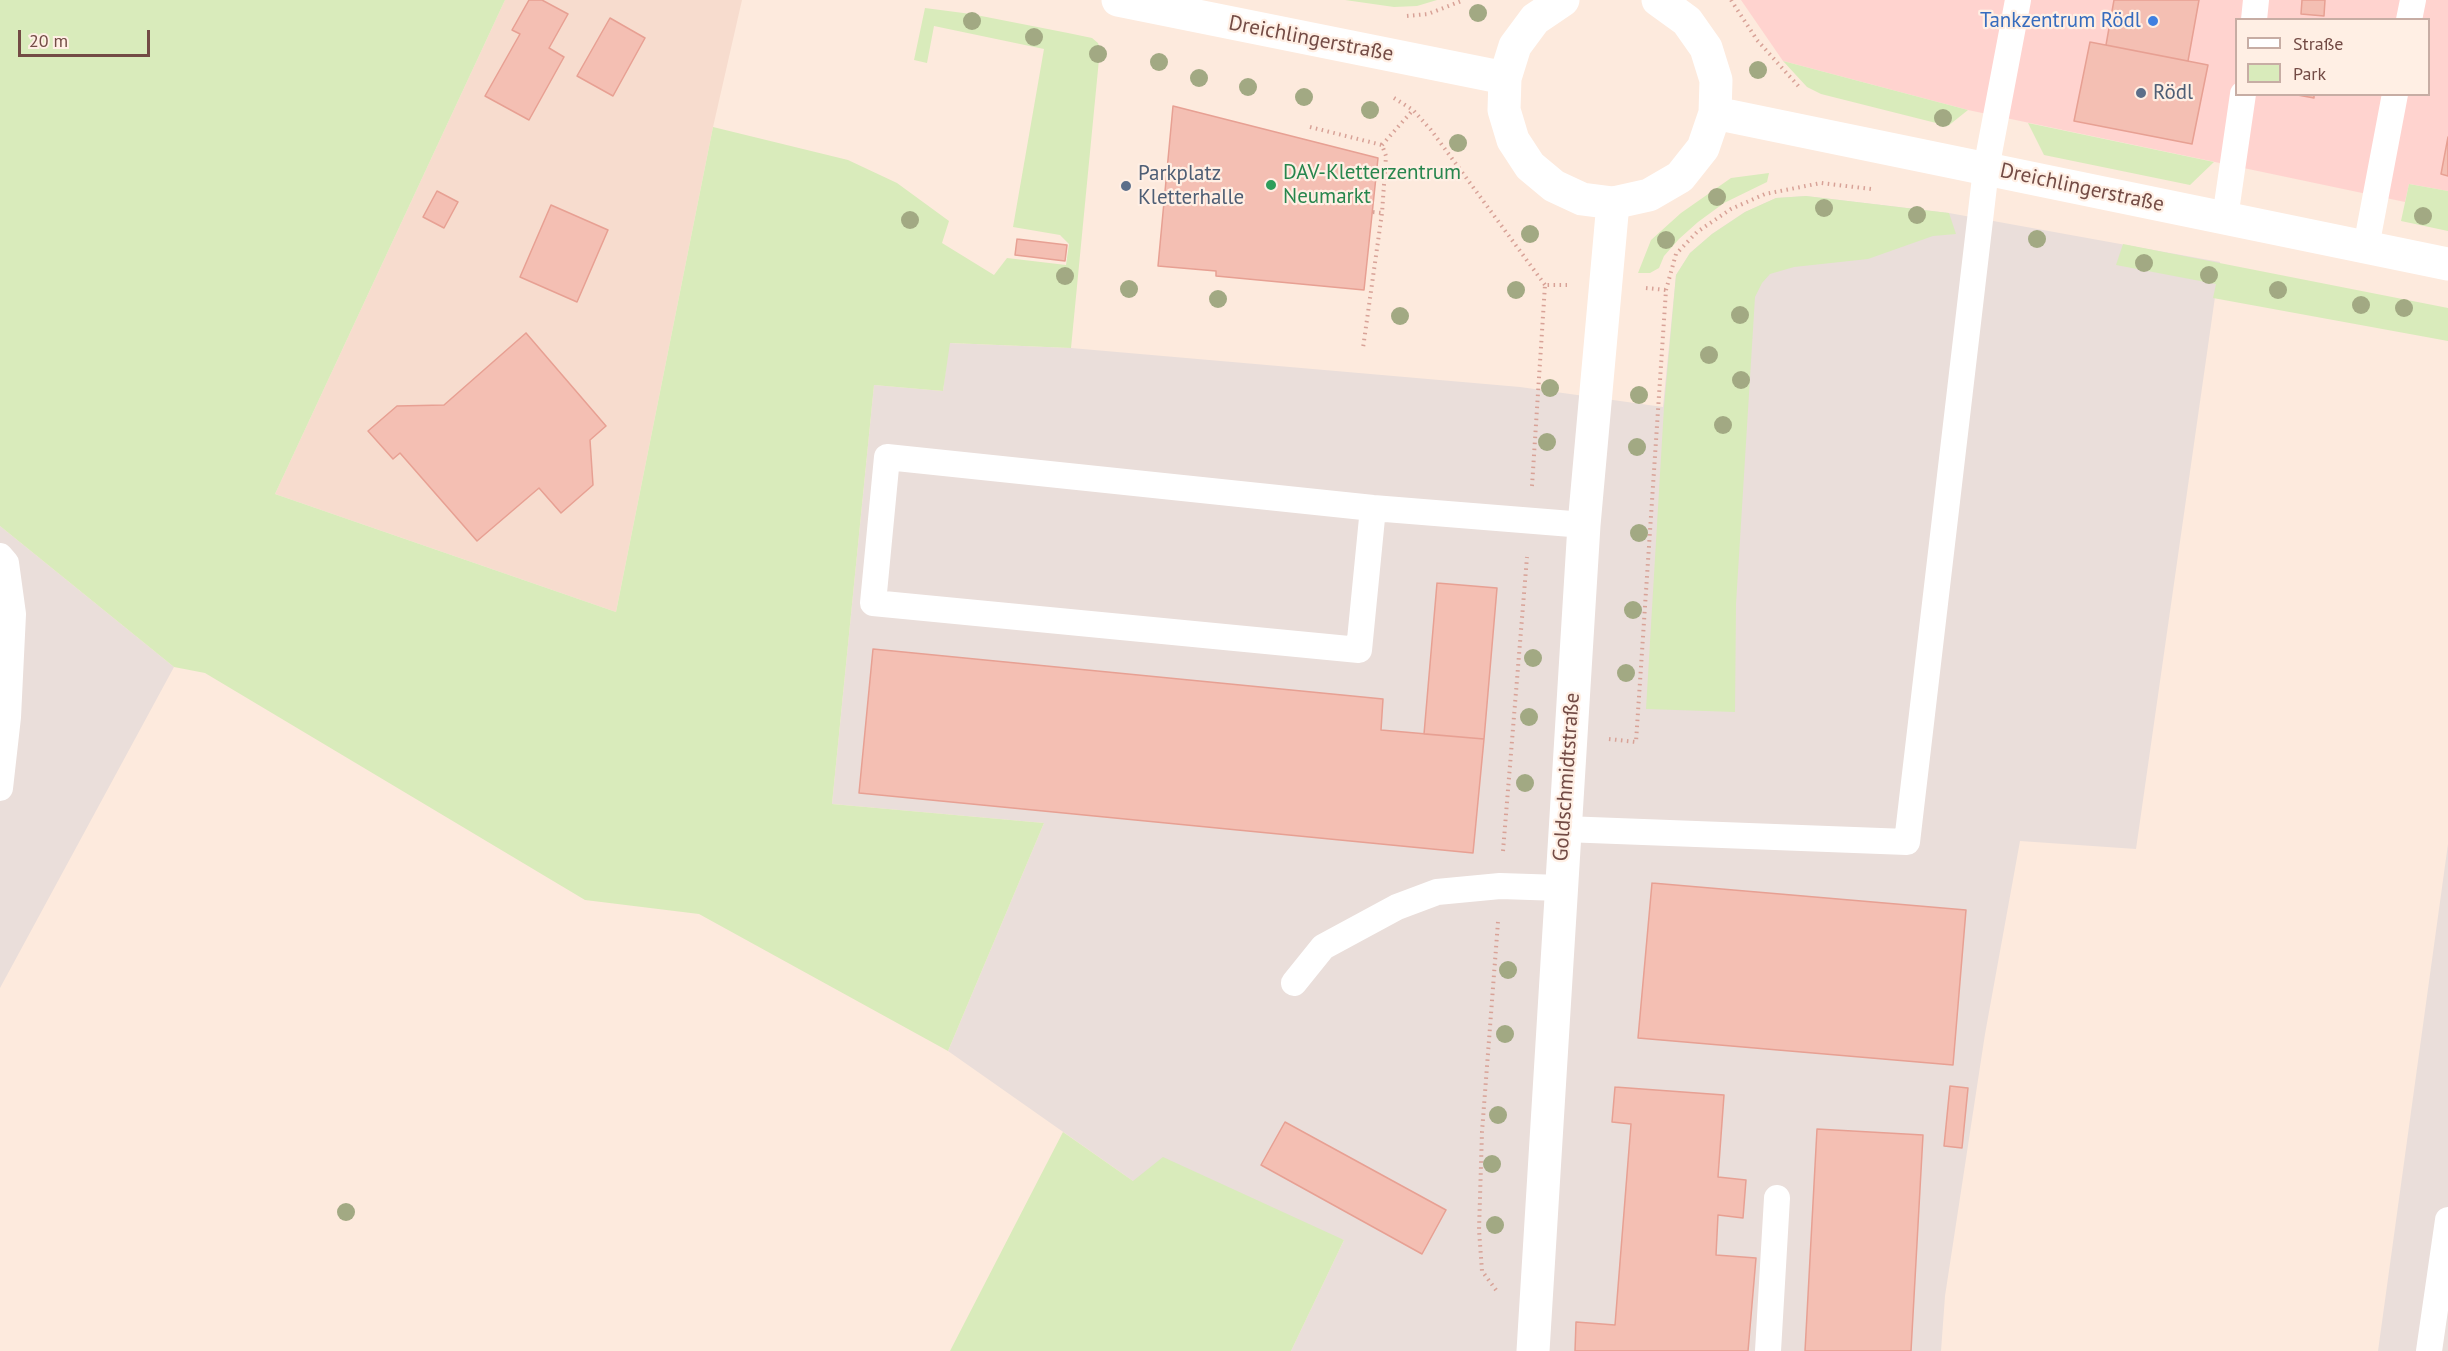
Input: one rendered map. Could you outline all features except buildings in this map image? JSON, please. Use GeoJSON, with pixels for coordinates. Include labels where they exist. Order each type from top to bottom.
{"type":"FeatureCollection","features":[{"type":"Feature","properties":{"kind":"street","name":"Dreichlingerstraße"},"geometry":{"type":"LineString","coordinates":[[1118,0],[1505,78]]}},
{"type":"Feature","properties":{"kind":"street"},"geometry":{"type":"LineString","coordinates":[[1563,0],[1535,19],[1515,46],[1505,78],[1504,110],[1513,140],[1530,166],[1554,186],[1573,195],[1582,199],[1613,203],[1649,195],[1680,177],[1703,148],[1715,113],[1716,80],[1706,48],[1687,21],[1658,0]]}},
{"type":"Feature","properties":{"kind":"street","name":"Dreichlingerstraße"},"geometry":{"type":"LineString","coordinates":[[1715,113],[2448,264]]}},
{"type":"Feature","properties":{"kind":"street","name":"Goldschmidtstraße"},"geometry":{"type":"LineString","coordinates":[[1534,1346],[1584,525],[1613,203]]}},
{"type":"Feature","properties":{"kind":"lane"},"geometry":{"type":"LineString","coordinates":[[1564,829],[1907,842],[1986,169],[2018,0]]}},
{"type":"Feature","properties":{"kind":"lane"},"geometry":{"type":"LineString","coordinates":[[2254,18],[2256,0]]}},
{"type":"Feature","properties":{"kind":"lane"},"geometry":{"type":"LineString","coordinates":[[2409,18],[2413,0]]}},
{"type":"Feature","properties":{"kind":"lane"},"geometry":{"type":"LineString","coordinates":[[2225,218],[2243,96]]}},
{"type":"Feature","properties":{"kind":"lane"},"geometry":{"type":"LineString","coordinates":[[2366,247],[2395,96]]}},
{"type":"Feature","properties":{"kind":"lane"},"geometry":{"type":"LineString","coordinates":[[1373,508],[1359,650],[873,603],[887,457],[1373,508],[1584,525]]}},
{"type":"Feature","properties":{"kind":"lane"},"geometry":{"type":"LineString","coordinates":[[0,556],[6,563],[13,614],[0,788]]}},
{"type":"Feature","properties":{"kind":"lane"},"geometry":{"type":"LineString","coordinates":[[1294,983],[1323,948],[1397,907],[1437,892],[1500,886],[1561,888]]}},
{"type":"Feature","properties":{"kind":"lane"},"geometry":{"type":"LineString","coordinates":[[1768,1351],[1777,1198]]}},
{"type":"Feature","properties":{"kind":"lane"},"geometry":{"type":"LineString","coordinates":[[2429,1351],[2448,1220]]}},
{"type":"Feature","properties":{"kind":"path"},"geometry":{"type":"LineString","coordinates":[[1731,0],[1757,40],[1805,93]]}},
{"type":"Feature","properties":{"kind":"path"},"geometry":{"type":"LineString","coordinates":[[1391,96],[1413,110],[1431,130],[1545,285],[1530,521],[1482,1132],[1479,1259],[1482,1271],[1534,1346]]}},
{"type":"Feature","properties":{"kind":"path"},"geometry":{"type":"LineString","coordinates":[[1382,145],[1413,110]]}},
{"type":"Feature","properties":{"kind":"path"},"geometry":{"type":"LineString","coordinates":[[1310,127],[1382,145]]}},
{"type":"Feature","properties":{"kind":"path"},"geometry":{"type":"LineString","coordinates":[[1363,348],[1386,171],[1382,145]]}},
{"type":"Feature","properties":{"kind":"path"},"geometry":{"type":"LineString","coordinates":[[1570,734],[1636,742],[1666,290],[1676,254],[1697,232],[1731,209],[1765,194],[1821,183],[1881,190]]}},
{"type":"Feature","properties":{"kind":"path"},"geometry":{"type":"LineString","coordinates":[[1373,212],[1382,213]]}},
{"type":"Feature","properties":{"kind":"path"},"geometry":{"type":"LineString","coordinates":[[1545,285],[1606,284],[1666,290]]}},
{"type":"Feature","properties":{"kind":"shaded area"},"geometry":{"type":"Polygon","coordinates":[[[505,0],[742,0],[713,127],[616,612],[275,494],[505,0]]]}},
{"type":"Feature","properties":{"kind":"shaded area"},"geometry":{"type":"Polygon","coordinates":[[[1741,0],[2448,0],[2448,191],[2409,184],[2405,202],[1968,110],[1783,61],[1741,0]]]}},
{"type":"Feature","properties":{"kind":"shaded area"},"geometry":{"type":"Polygon","coordinates":[[[1806,196],[1949,213],[2220,262],[2136,849],[2020,841],[1985,1034],[1945,1296],[1941,1351],[1291,1351],[1344,1240],[1133,1181],[948,1051],[1044,823],[832,804],[874,385],[943,391],[949,343],[1071,348],[1520,387],[1663,407],[1676,275],[1690,253],[1712,234],[1745,212],[1776,198],[1806,196]]]}},
{"type":"Feature","properties":{"kind":"shaded area"},"geometry":{"type":"Polygon","coordinates":[[[0,526],[174,667],[0,988],[0,526]]]}},
{"type":"Feature","properties":{"kind":"shaded area"},"geometry":{"type":"Polygon","coordinates":[[[2448,844],[2448,1351],[2378,1351],[2448,844]]]}},
{"type":"Feature","properties":{"kind":"green space"},"geometry":{"type":"Polygon","coordinates":[[[0,0],[505,0],[275,494],[616,612],[713,127],[848,160],[897,183],[949,221],[942,243],[994,275],[1007,258],[1066,265],[1069,244],[1060,235],[1013,227],[1044,49],[934,26],[927,63],[914,60],[925,8],[971,14],[1068,33],[1092,38],[1098,43],[1100,49],[1071,348],[950,343],[943,391],[874,385],[832,804],[1044,823],[948,1051],[699,914],[585,900],[205,673],[174,667],[0,526],[0,0]]]}},
{"type":"Feature","properties":{"kind":"green space"},"geometry":{"type":"Polygon","coordinates":[[[1345,0],[1437,0],[1417,6],[1394,7],[1345,0]]]}},
{"type":"Feature","properties":{"kind":"green space"},"geometry":{"type":"Polygon","coordinates":[[[1783,61],[1968,110],[1948,126],[1821,94],[1807,87],[1783,61]]]}},
{"type":"Feature","properties":{"kind":"green space"},"geometry":{"type":"Polygon","coordinates":[[[2028,123],[2214,162],[2190,185],[2044,155],[2028,123]]]}},
{"type":"Feature","properties":{"kind":"green space"},"geometry":{"type":"Polygon","coordinates":[[[1769,173],[1767,182],[1724,203],[1698,222],[1664,256],[1659,268],[1650,273],[1638,273],[1651,240],[1681,213],[1731,178],[1769,173]]]}},
{"type":"Feature","properties":{"kind":"green space"},"geometry":{"type":"Polygon","coordinates":[[[2409,184],[2448,191],[2448,231],[2401,221],[2409,184]]]}},
{"type":"Feature","properties":{"kind":"green space"},"geometry":{"type":"Polygon","coordinates":[[[1806,196],[1949,213],[1956,234],[1933,236],[1868,259],[1794,267],[1770,274],[1762,283],[1755,297],[1736,604],[1735,712],[1646,709],[1664,407],[1676,275],[1690,253],[1712,234],[1745,212],[1776,198],[1806,196]]]}},
{"type":"Feature","properties":{"kind":"green space"},"geometry":{"type":"Polygon","coordinates":[[[2123,244],[2448,308],[2448,341],[2213,298],[2216,284],[2116,265],[2123,244]]]}},
{"type":"Feature","properties":{"kind":"green space"},"geometry":{"type":"Polygon","coordinates":[[[1063,1132],[1133,1181],[1163,1157],[1344,1240],[1291,1351],[950,1351],[1063,1132]]]}},
{"type":"Feature","properties":{"kind":"place","name":"Tankzentrum Rödl"},"geometry":{"type":"Point","coordinates":[2153,21]}},
{"type":"Feature","properties":{"kind":"place","name":"Rödl"},"geometry":{"type":"Point","coordinates":[2141,93]}},
{"type":"Feature","properties":{"kind":"place","name":"DAV-Kletterzentrum Neumarkt"},"geometry":{"type":"Point","coordinates":[1271,185]}},
{"type":"Feature","properties":{"kind":"place","name":"Parkplatz Kletterhalle"},"geometry":{"type":"Point","coordinates":[1126,186]}}]}
